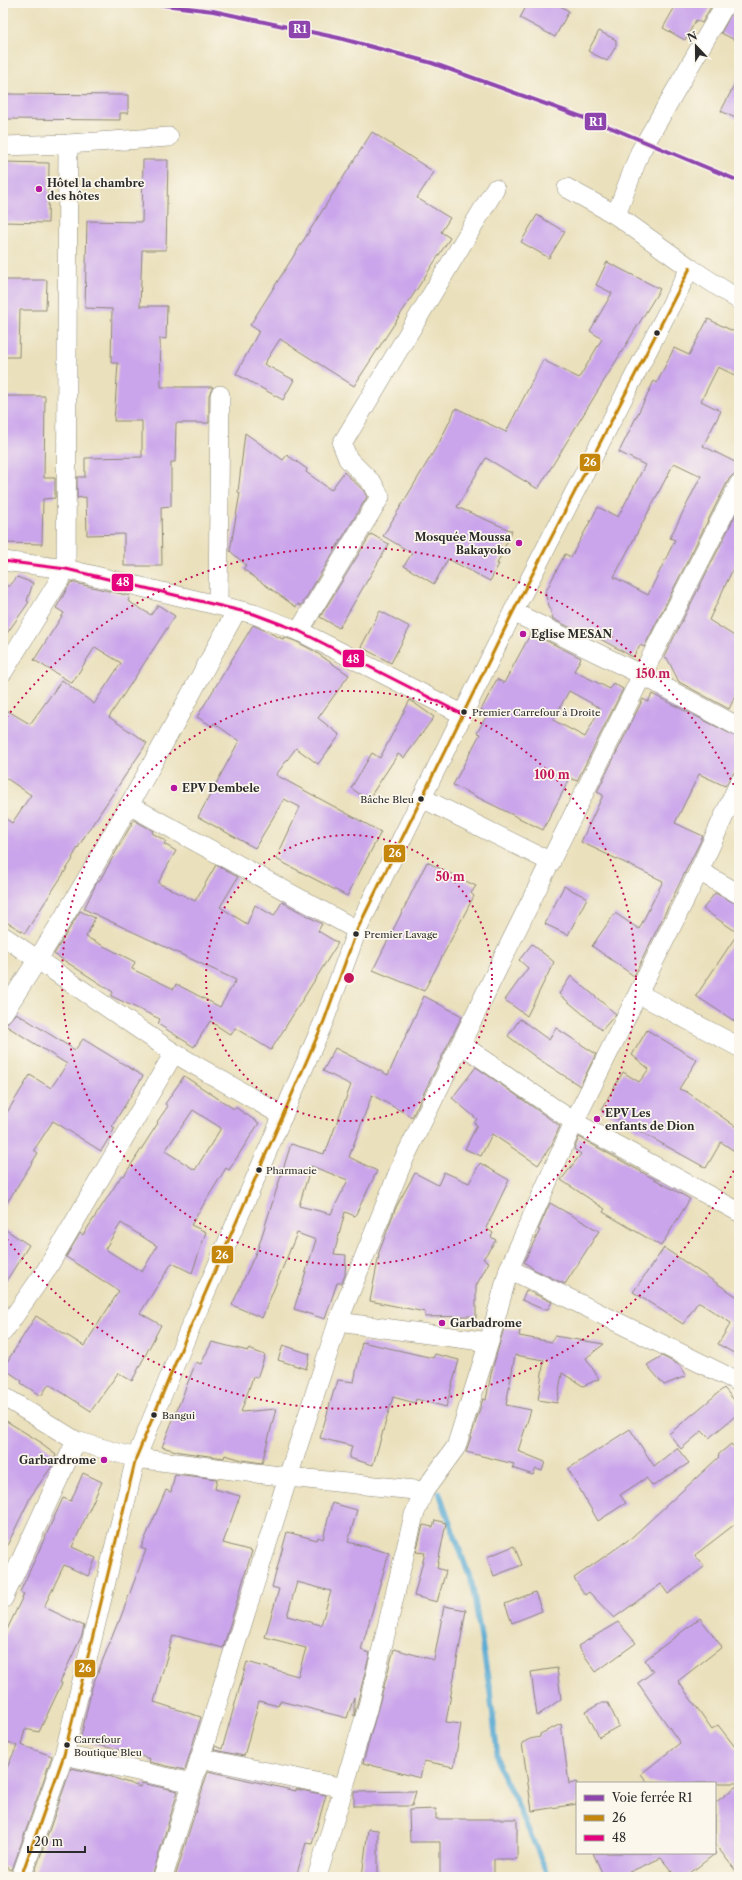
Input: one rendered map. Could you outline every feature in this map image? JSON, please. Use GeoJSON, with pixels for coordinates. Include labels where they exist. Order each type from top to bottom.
{"type":"FeatureCollection","features":[{"type":"Feature","properties":{"kind":"street"},"geometry":{"type":"LineString","coordinates":[[616,215],[640,152],[726,3]]}},
{"type":"Feature","properties":{"kind":"street"},"geometry":{"type":"LineString","coordinates":[[3,146],[68,144],[169,137]]}},
{"type":"Feature","properties":{"kind":"street"},"geometry":{"type":"LineString","coordinates":[[3,672],[66,569],[68,144]]}},
{"type":"Feature","properties":{"kind":"street"},"geometry":{"type":"LineString","coordinates":[[299,631],[380,497],[373,484],[348,459],[342,444],[495,188]]}},
{"type":"Feature","properties":{"kind":"street"},"geometry":{"type":"LineString","coordinates":[[567,188],[616,215],[690,268],[739,300]]}},
{"type":"Feature","properties":{"kind":"street"},"geometry":{"type":"LineString","coordinates":[[21,1877],[64,1755],[136,1458],[187,1335],[324,1021],[357,930],[513,612],[690,268]]}},
{"type":"Feature","properties":{"kind":"street"},"geometry":{"type":"LineString","coordinates":[[218,605],[220,395]]}},
{"type":"Feature","properties":{"kind":"street"},"geometry":{"type":"LineString","coordinates":[[163,1877],[338,1322],[403,1161],[462,1044],[642,675],[739,484]]}},
{"type":"Feature","properties":{"kind":"street"},"geometry":{"type":"LineString","coordinates":[[3,561],[66,569],[218,605],[273,620],[299,631],[462,714]]}},
{"type":"Feature","properties":{"kind":"street"},"geometry":{"type":"LineString","coordinates":[[3,1013],[39,960],[129,804],[237,610]]}},
{"type":"Feature","properties":{"kind":"street"},"geometry":{"type":"LineString","coordinates":[[513,612],[642,675],[739,727]]}},
{"type":"Feature","properties":{"kind":"street"},"geometry":{"type":"LineString","coordinates":[[317,1877],[367,1710],[414,1515],[424,1491],[456,1447],[489,1342],[509,1269],[574,1122],[699,871],[739,783]]}},
{"type":"Feature","properties":{"kind":"street"},"geometry":{"type":"LineString","coordinates":[[422,798],[551,862]]}},
{"type":"Feature","properties":{"kind":"street"},"geometry":{"type":"LineString","coordinates":[[129,804],[357,930]]}},
{"type":"Feature","properties":{"kind":"street"},"geometry":{"type":"LineString","coordinates":[[699,871],[739,894]]}},
{"type":"Feature","properties":{"kind":"street"},"geometry":{"type":"LineString","coordinates":[[3,936],[174,1053],[283,1116]]}},
{"type":"Feature","properties":{"kind":"street"},"geometry":{"type":"LineString","coordinates":[[639,994],[739,1047]]}},
{"type":"Feature","properties":{"kind":"street"},"geometry":{"type":"LineString","coordinates":[[462,1044],[574,1122],[739,1212]]}},
{"type":"Feature","properties":{"kind":"street"},"geometry":{"type":"LineString","coordinates":[[3,1332],[45,1272],[174,1053]]}},
{"type":"Feature","properties":{"kind":"street"},"geometry":{"type":"LineString","coordinates":[[509,1269],[739,1382]]}},
{"type":"Feature","properties":{"kind":"street"},"geometry":{"type":"LineString","coordinates":[[338,1322],[489,1342]]}},
{"type":"Feature","properties":{"kind":"street"},"geometry":{"type":"LineString","coordinates":[[3,1396],[76,1441],[136,1458],[288,1477],[424,1491]]}},
{"type":"Feature","properties":{"kind":"street"},"geometry":{"type":"LineString","coordinates":[[3,1600],[76,1441]]}},
{"type":"Feature","properties":{"kind":"street"},"geometry":{"type":"LineString","coordinates":[[64,1755],[193,1783]]}},
{"type":"Feature","properties":{"kind":"street"},"geometry":{"type":"LineString","coordinates":[[200,1758],[344,1788]]}},
{"type":"Feature","properties":{"kind":"building"},"geometry":{"type":"Polygon","coordinates":[[[528,3],[555,3],[569,11],[555,37],[520,18],[528,3]]]}},
{"type":"Feature","properties":{"kind":"building"},"geometry":{"type":"Polygon","coordinates":[[[677,3],[713,3],[702,23],[696,20],[685,40],[663,28],[677,3]]]}},
{"type":"Feature","properties":{"kind":"building"},"geometry":{"type":"Polygon","coordinates":[[[737,3],[739,3],[739,42],[721,33],[737,3]]]}},
{"type":"Feature","properties":{"kind":"building"},"geometry":{"type":"Polygon","coordinates":[[[599,31],[616,40],[616,46],[607,61],[588,51],[599,31]]]}},
{"type":"Feature","properties":{"kind":"building"},"geometry":{"type":"Polygon","coordinates":[[[739,76],[739,120],[721,111],[739,76]]]}},
{"type":"Feature","properties":{"kind":"building"},"geometry":{"type":"Polygon","coordinates":[[[3,94],[128,95],[128,113],[120,113],[120,120],[3,119],[3,94]]]}},
{"type":"Feature","properties":{"kind":"building"},"geometry":{"type":"Polygon","coordinates":[[[372,132],[434,172],[417,198],[450,218],[441,232],[450,238],[354,386],[280,339],[264,364],[294,380],[283,400],[236,374],[259,331],[250,325],[372,132]]]}},
{"type":"Feature","properties":{"kind":"building"},"geometry":{"type":"Polygon","coordinates":[[[143,160],[168,160],[166,250],[142,250],[140,306],[167,306],[166,339],[160,338],[161,387],[213,387],[209,395],[209,423],[176,423],[175,462],[171,462],[171,506],[161,507],[162,566],[124,566],[124,534],[87,535],[86,497],[77,498],[77,477],[85,477],[85,458],[142,457],[142,421],[114,421],[118,363],[111,363],[112,309],[85,308],[87,221],[142,222],[143,160]]]}},
{"type":"Feature","properties":{"kind":"building"},"geometry":{"type":"Polygon","coordinates":[[[3,162],[49,163],[48,223],[3,222],[3,162]]]}},
{"type":"Feature","properties":{"kind":"building"},"geometry":{"type":"Polygon","coordinates":[[[537,215],[565,232],[549,258],[521,242],[537,215]]]}},
{"type":"Feature","properties":{"kind":"building"},"geometry":{"type":"Polygon","coordinates":[[[607,262],[660,289],[538,489],[486,458],[457,507],[512,531],[497,564],[499,564],[490,581],[448,559],[434,584],[404,566],[412,553],[383,536],[440,441],[456,408],[506,432],[543,360],[579,378],[602,339],[590,331],[612,293],[596,285],[607,262]]]}},
{"type":"Feature","properties":{"kind":"building"},"geometry":{"type":"Polygon","coordinates":[[[3,280],[47,280],[46,310],[20,310],[19,357],[3,357],[3,280]]]}},
{"type":"Feature","properties":{"kind":"building"},"geometry":{"type":"Polygon","coordinates":[[[708,319],[739,334],[739,377],[718,367],[701,401],[721,411],[703,446],[739,464],[739,473],[733,475],[729,479],[644,647],[640,645],[633,657],[593,635],[591,638],[553,619],[545,593],[565,554],[571,557],[598,507],[618,517],[645,465],[619,452],[654,381],[657,383],[674,348],[689,355],[708,319]],[[674,463],[614,577],[648,595],[675,540],[670,538],[701,476],[674,463]]]}},
{"type":"Feature","properties":{"kind":"building"},"geometry":{"type":"Polygon","coordinates":[[[5,396],[45,396],[44,478],[55,478],[55,498],[43,499],[42,544],[3,543],[5,396]]]}},
{"type":"Feature","properties":{"kind":"building"},"geometry":{"type":"Polygon","coordinates":[[[245,433],[283,460],[287,455],[307,469],[306,472],[331,490],[344,472],[364,491],[367,497],[301,606],[298,604],[296,607],[243,569],[246,565],[230,551],[240,493],[238,492],[245,433]]]}},
{"type":"Feature","properties":{"kind":"building"},"geometry":{"type":"Polygon","coordinates":[[[739,508],[739,556],[709,620],[739,639],[739,688],[729,709],[679,682],[667,658],[664,657],[739,508]]]}},
{"type":"Feature","properties":{"kind":"building"},"geometry":{"type":"Polygon","coordinates":[[[371,534],[389,544],[339,628],[320,617],[371,534]]]}},
{"type":"Feature","properties":{"kind":"building"},"geometry":{"type":"Polygon","coordinates":[[[17,577],[33,583],[27,601],[29,602],[3,639],[3,583],[9,587],[17,577]]]}},
{"type":"Feature","properties":{"kind":"building"},"geometry":{"type":"Polygon","coordinates":[[[71,582],[130,596],[128,601],[151,615],[158,605],[175,616],[109,717],[147,743],[86,834],[72,858],[73,859],[25,933],[3,920],[3,817],[12,823],[31,795],[3,776],[3,708],[30,724],[62,680],[94,704],[121,663],[95,647],[72,683],[34,660],[64,613],[56,608],[71,582]]]}},
{"type":"Feature","properties":{"kind":"building"},"geometry":{"type":"Polygon","coordinates":[[[380,611],[410,627],[391,663],[361,647],[380,611]]]}},
{"type":"Feature","properties":{"kind":"building"},"geometry":{"type":"Polygon","coordinates":[[[253,625],[283,639],[284,637],[295,641],[314,651],[349,675],[318,718],[340,735],[318,764],[296,748],[276,775],[381,832],[347,896],[276,859],[300,807],[284,799],[255,848],[198,817],[239,741],[214,723],[212,726],[197,717],[253,625]]]}},
{"type":"Feature","properties":{"kind":"building"},"geometry":{"type":"Polygon","coordinates":[[[531,633],[581,658],[574,671],[610,689],[613,683],[623,689],[577,781],[570,778],[543,830],[453,785],[480,734],[477,733],[488,713],[481,710],[497,679],[504,683],[531,633]],[[569,691],[553,720],[585,737],[600,708],[569,691]]]}},
{"type":"Feature","properties":{"kind":"building"},"geometry":{"type":"Polygon","coordinates":[[[652,694],[739,738],[739,765],[725,786],[699,774],[675,823],[703,836],[634,976],[592,946],[615,913],[639,929],[663,881],[581,842],[603,795],[597,792],[643,699],[648,702],[652,694]]]}},
{"type":"Feature","properties":{"kind":"building"},"geometry":{"type":"Polygon","coordinates":[[[410,700],[434,717],[404,758],[398,754],[368,800],[351,788],[372,753],[380,758],[410,700]]]}},
{"type":"Feature","properties":{"kind":"building"},"geometry":{"type":"Polygon","coordinates":[[[134,820],[153,831],[152,833],[166,841],[164,844],[176,851],[158,883],[195,901],[216,865],[238,877],[220,907],[247,924],[255,905],[274,916],[282,902],[322,924],[318,931],[338,943],[271,1050],[235,1028],[231,1035],[210,1021],[194,1047],[158,1024],[160,1019],[111,996],[113,992],[54,954],[80,911],[95,918],[86,937],[135,962],[132,969],[174,989],[176,984],[220,1007],[236,980],[84,909],[97,882],[100,880],[134,820]]]}},
{"type":"Feature","properties":{"kind":"building"},"geometry":{"type":"Polygon","coordinates":[[[427,862],[476,886],[471,893],[474,896],[424,991],[373,970],[427,862]]]}},
{"type":"Feature","properties":{"kind":"building"},"geometry":{"type":"Polygon","coordinates":[[[564,886],[587,898],[568,935],[545,924],[564,886]]]}},
{"type":"Feature","properties":{"kind":"building"},"geometry":{"type":"Polygon","coordinates":[[[715,893],[739,905],[739,1024],[696,996],[738,933],[703,909],[715,893]]]}},
{"type":"Feature","properties":{"kind":"building"},"geometry":{"type":"Polygon","coordinates":[[[532,944],[554,962],[527,1016],[505,1000],[528,968],[519,960],[532,944]]]}},
{"type":"Feature","properties":{"kind":"building"},"geometry":{"type":"Polygon","coordinates":[[[571,976],[616,1014],[602,1030],[559,994],[571,976]]]}},
{"type":"Feature","properties":{"kind":"building"},"geometry":{"type":"Polygon","coordinates":[[[424,996],[462,1016],[412,1117],[372,1095],[349,1157],[377,1171],[355,1216],[345,1212],[334,1254],[346,1255],[345,1275],[342,1283],[337,1283],[325,1319],[294,1309],[316,1240],[297,1233],[262,1318],[232,1305],[258,1248],[291,1144],[324,1154],[325,1150],[326,1151],[351,1085],[323,1071],[335,1048],[388,1075],[424,996]],[[311,1166],[299,1206],[331,1214],[348,1180],[311,1166]]]}},
{"type":"Feature","properties":{"kind":"building"},"geometry":{"type":"Polygon","coordinates":[[[16,1013],[75,1050],[83,1039],[143,1076],[112,1126],[115,1128],[101,1151],[53,1121],[34,1150],[38,1153],[3,1209],[3,1119],[30,1075],[51,1088],[67,1064],[5,1025],[16,1013]]]}},
{"type":"Feature","properties":{"kind":"building"},"geometry":{"type":"Polygon","coordinates":[[[520,1019],[549,1040],[556,1028],[596,1054],[580,1086],[537,1058],[508,1036],[520,1019]]]}},
{"type":"Feature","properties":{"kind":"building"},"geometry":{"type":"Polygon","coordinates":[[[647,1030],[697,1060],[679,1089],[687,1092],[739,1129],[739,1154],[721,1142],[706,1168],[601,1110],[623,1072],[639,1082],[649,1069],[632,1055],[647,1030]]]}},
{"type":"Feature","properties":{"kind":"building"},"geometry":{"type":"Polygon","coordinates":[[[476,1067],[560,1126],[552,1144],[538,1165],[492,1134],[481,1156],[465,1149],[477,1125],[474,1123],[477,1119],[452,1098],[476,1067]]]}},
{"type":"Feature","properties":{"kind":"building"},"geometry":{"type":"Polygon","coordinates":[[[184,1076],[234,1109],[235,1107],[259,1123],[229,1170],[226,1168],[191,1225],[206,1232],[192,1273],[172,1263],[140,1313],[161,1325],[132,1381],[118,1373],[91,1411],[49,1384],[41,1396],[21,1383],[22,1381],[3,1368],[36,1316],[84,1346],[119,1291],[66,1257],[80,1233],[83,1235],[122,1175],[124,1176],[168,1106],[165,1104],[184,1076]],[[193,1110],[165,1151],[195,1170],[221,1128],[193,1110]],[[121,1223],[105,1249],[142,1272],[157,1246],[121,1223]]]}},
{"type":"Feature","properties":{"kind":"building"},"geometry":{"type":"Polygon","coordinates":[[[579,1137],[690,1199],[661,1246],[603,1212],[605,1209],[561,1180],[581,1154],[574,1149],[579,1137]]]}},
{"type":"Feature","properties":{"kind":"building"},"geometry":{"type":"Polygon","coordinates":[[[480,1163],[509,1180],[486,1228],[493,1233],[491,1237],[496,1240],[483,1259],[489,1262],[476,1286],[476,1318],[471,1316],[425,1317],[425,1312],[370,1301],[378,1255],[396,1207],[415,1173],[438,1185],[444,1172],[469,1183],[480,1163]]]}},
{"type":"Feature","properties":{"kind":"building"},"geometry":{"type":"Polygon","coordinates":[[[550,1203],[599,1231],[565,1284],[535,1270],[524,1262],[540,1230],[538,1230],[550,1203]]]}},
{"type":"Feature","properties":{"kind":"building"},"geometry":{"type":"Polygon","coordinates":[[[3,1228],[29,1245],[3,1286],[3,1228]]]}},
{"type":"Feature","properties":{"kind":"building"},"geometry":{"type":"Polygon","coordinates":[[[664,1248],[739,1298],[739,1356],[718,1344],[731,1323],[698,1302],[683,1324],[633,1292],[664,1248]]]}},
{"type":"Feature","properties":{"kind":"building"},"geometry":{"type":"Polygon","coordinates":[[[526,1290],[552,1302],[548,1309],[542,1309],[522,1300],[526,1290]]]}},
{"type":"Feature","properties":{"kind":"building"},"geometry":{"type":"Polygon","coordinates":[[[504,1328],[520,1330],[519,1336],[552,1342],[554,1336],[604,1344],[586,1358],[599,1379],[583,1386],[562,1373],[557,1403],[538,1400],[544,1360],[515,1355],[506,1405],[531,1410],[518,1451],[545,1462],[542,1471],[536,1469],[533,1475],[512,1468],[514,1464],[466,1452],[483,1399],[486,1400],[491,1374],[504,1328]]]}},
{"type":"Feature","properties":{"kind":"building"},"geometry":{"type":"Polygon","coordinates":[[[212,1342],[248,1351],[249,1349],[265,1355],[257,1378],[253,1377],[241,1412],[276,1409],[262,1463],[242,1460],[225,1455],[224,1458],[180,1452],[162,1447],[196,1362],[201,1364],[212,1342]]]}},
{"type":"Feature","properties":{"kind":"building"},"geometry":{"type":"Polygon","coordinates":[[[362,1342],[433,1358],[435,1354],[459,1360],[446,1407],[416,1399],[415,1403],[393,1397],[373,1465],[349,1458],[352,1446],[320,1438],[338,1380],[354,1382],[362,1342]]]}},
{"type":"Feature","properties":{"kind":"building"},"geometry":{"type":"Polygon","coordinates":[[[283,1345],[310,1354],[306,1369],[278,1360],[283,1345]]]}},
{"type":"Feature","properties":{"kind":"building"},"geometry":{"type":"Polygon","coordinates":[[[662,1356],[679,1365],[686,1376],[664,1385],[647,1365],[662,1356]]]}},
{"type":"Feature","properties":{"kind":"building"},"geometry":{"type":"Polygon","coordinates":[[[724,1388],[739,1406],[739,1413],[709,1438],[702,1431],[681,1449],[669,1434],[724,1388]]]}},
{"type":"Feature","properties":{"kind":"building"},"geometry":{"type":"Polygon","coordinates":[[[3,1419],[42,1443],[41,1444],[56,1455],[52,1466],[31,1496],[3,1554],[3,1419]]]}},
{"type":"Feature","properties":{"kind":"building"},"geometry":{"type":"Polygon","coordinates":[[[630,1429],[654,1466],[677,1448],[689,1463],[653,1486],[646,1478],[620,1495],[626,1503],[598,1521],[568,1469],[630,1429]]]}},
{"type":"Feature","properties":{"kind":"building"},"geometry":{"type":"Polygon","coordinates":[[[731,1444],[739,1452],[739,1521],[695,1555],[704,1567],[668,1594],[661,1584],[614,1618],[589,1592],[585,1595],[574,1578],[631,1538],[719,1457],[718,1455],[731,1444]]]}},
{"type":"Feature","properties":{"kind":"building"},"geometry":{"type":"Polygon","coordinates":[[[83,1473],[102,1482],[72,1547],[96,1558],[88,1576],[64,1565],[44,1607],[84,1626],[82,1635],[60,1682],[62,1683],[39,1732],[25,1729],[21,1745],[52,1756],[12,1870],[3,1866],[3,1776],[17,1746],[3,1740],[3,1638],[24,1594],[20,1592],[63,1498],[71,1501],[83,1473]]]}},
{"type":"Feature","properties":{"kind":"building"},"geometry":{"type":"Polygon","coordinates":[[[175,1474],[217,1479],[215,1489],[240,1496],[223,1543],[252,1551],[223,1648],[173,1635],[154,1702],[201,1717],[185,1770],[149,1762],[150,1759],[124,1751],[80,1741],[92,1687],[119,1622],[146,1550],[141,1548],[166,1490],[171,1492],[175,1474]]]}},
{"type":"Feature","properties":{"kind":"building"},"geometry":{"type":"Polygon","coordinates":[[[332,1503],[357,1510],[348,1542],[389,1553],[361,1650],[370,1653],[354,1716],[354,1697],[347,1718],[280,1701],[278,1706],[259,1701],[244,1756],[214,1750],[215,1746],[222,1749],[247,1662],[298,1676],[306,1648],[265,1637],[279,1589],[272,1587],[287,1532],[317,1540],[318,1537],[323,1539],[332,1503]],[[297,1582],[287,1616],[321,1625],[331,1591],[297,1582]]]}},
{"type":"Feature","properties":{"kind":"building"},"geometry":{"type":"Polygon","coordinates":[[[435,1520],[446,1523],[437,1568],[446,1571],[437,1602],[414,1596],[425,1553],[416,1552],[423,1525],[433,1527],[435,1520]]]}},
{"type":"Feature","properties":{"kind":"building"},"geometry":{"type":"Polygon","coordinates":[[[514,1546],[522,1565],[494,1576],[487,1557],[514,1546]]]}},
{"type":"Feature","properties":{"kind":"building"},"geometry":{"type":"Polygon","coordinates":[[[535,1592],[542,1611],[512,1623],[505,1604],[535,1592]]]}},
{"type":"Feature","properties":{"kind":"building"},"geometry":{"type":"Polygon","coordinates":[[[444,1606],[466,1610],[446,1722],[461,1724],[454,1767],[424,1761],[420,1778],[363,1763],[394,1649],[434,1660],[444,1606]]]}},
{"type":"Feature","properties":{"kind":"building"},"geometry":{"type":"Polygon","coordinates":[[[700,1618],[722,1647],[678,1681],[712,1729],[718,1725],[739,1752],[739,1783],[647,1782],[641,1774],[680,1743],[638,1683],[653,1672],[645,1660],[700,1618]]]}},
{"type":"Feature","properties":{"kind":"building"},"geometry":{"type":"Polygon","coordinates":[[[618,1622],[636,1643],[596,1672],[578,1646],[618,1622]]]}},
{"type":"Feature","properties":{"kind":"building"},"geometry":{"type":"Polygon","coordinates":[[[557,1668],[561,1699],[537,1716],[531,1672],[557,1668]]]}},
{"type":"Feature","properties":{"kind":"building"},"geometry":{"type":"Polygon","coordinates":[[[602,1703],[608,1703],[619,1726],[599,1737],[586,1711],[602,1703]]]}},
{"type":"Feature","properties":{"kind":"building"},"geometry":{"type":"Polygon","coordinates":[[[561,1724],[569,1784],[576,1782],[576,1804],[532,1811],[522,1743],[530,1739],[540,1737],[540,1734],[561,1724]]]}},
{"type":"Feature","properties":{"kind":"building"},"geometry":{"type":"Polygon","coordinates":[[[71,1768],[109,1776],[140,1787],[141,1783],[178,1791],[152,1877],[33,1877],[71,1768]]]}},
{"type":"Feature","properties":{"kind":"building"},"geometry":{"type":"Polygon","coordinates":[[[208,1771],[296,1791],[296,1789],[326,1795],[312,1844],[306,1843],[296,1877],[175,1877],[208,1771]]]}},
{"type":"Feature","properties":{"kind":"building"},"geometry":{"type":"Polygon","coordinates":[[[739,1784],[739,1875],[716,1845],[716,1802],[739,1784]]]}},
{"type":"Feature","properties":{"kind":"building"},"geometry":{"type":"Polygon","coordinates":[[[416,1791],[412,1806],[354,1806],[354,1792],[416,1791]]]}},
{"type":"Feature","properties":{"kind":"building"},"geometry":{"type":"Polygon","coordinates":[[[436,1809],[436,1819],[517,1819],[517,1859],[494,1859],[494,1877],[440,1877],[440,1842],[410,1842],[409,1810],[436,1809]]]}},
{"type":"Feature","properties":{"kind":"building"},"geometry":{"type":"Polygon","coordinates":[[[368,1829],[378,1830],[378,1877],[362,1877],[368,1829]]]}},
{"type":"Feature","properties":{"kind":"building"},"geometry":{"type":"Polygon","coordinates":[[[593,1854],[715,1854],[685,1877],[676,1877],[661,1858],[618,1877],[604,1877],[593,1854]]]}},
{"type":"Feature","properties":{"kind":"waterway"},"geometry":{"type":"LineString","coordinates":[[439,1492],[472,1584],[490,1691],[499,1768],[515,1799],[549,1877]]}},
{"type":"Feature","properties":{"kind":"rail line","name":"R1"},"geometry":{"type":"LineString","coordinates":[[147,3],[213,11],[339,38],[432,63],[607,126],[739,181]]}},
{"type":"Feature","properties":{"kind":"transit line","name":"26"},"geometry":{"type":"LineString","coordinates":[[21,1877],[64,1755],[136,1458],[187,1335],[324,1021],[357,930],[513,612],[690,268]]}},
{"type":"Feature","properties":{"kind":"transit line","name":"48"},"geometry":{"type":"LineString","coordinates":[[3,561],[66,569],[254,614],[299,631],[462,714]]}},
{"type":"Feature","properties":{"kind":"place","name":"Hôtel la chambre des hôtes"},"geometry":{"type":"Point","coordinates":[39,189]}},
{"type":"Feature","properties":{"kind":"place","name":"Mosquée Moussa Bakayoko"},"geometry":{"type":"Point","coordinates":[519,543]}},
{"type":"Feature","properties":{"kind":"place","name":"Eglise MESAN"},"geometry":{"type":"Point","coordinates":[523,634]}},
{"type":"Feature","properties":{"kind":"place","name":"Premier Carrefour à Droite"},"geometry":{"type":"Point","coordinates":[464,712]}},
{"type":"Feature","properties":{"kind":"place","name":"EPV Dembele"},"geometry":{"type":"Point","coordinates":[174,788]}},
{"type":"Feature","properties":{"kind":"place","name":"Bâche Bleu"},"geometry":{"type":"Point","coordinates":[421,799]}},
{"type":"Feature","properties":{"kind":"place","name":"Premier Lavage"},"geometry":{"type":"Point","coordinates":[356,934]}},
{"type":"Feature","properties":{"kind":"place","name":"EPV Les enfants de Dion"},"geometry":{"type":"Point","coordinates":[597,1119]}},
{"type":"Feature","properties":{"kind":"place","name":"Pharmacie"},"geometry":{"type":"Point","coordinates":[259,1170]}},
{"type":"Feature","properties":{"kind":"place","name":"Garbadrome"},"geometry":{"type":"Point","coordinates":[442,1323]}},
{"type":"Feature","properties":{"kind":"place","name":"Bangui"},"geometry":{"type":"Point","coordinates":[154,1415]}},
{"type":"Feature","properties":{"kind":"place","name":"Garbardrome"},"geometry":{"type":"Point","coordinates":[104,1460]}},
{"type":"Feature","properties":{"kind":"place","name":"Carrefour Boutique Bleu"},"geometry":{"type":"Point","coordinates":[67,1745]}}]}
